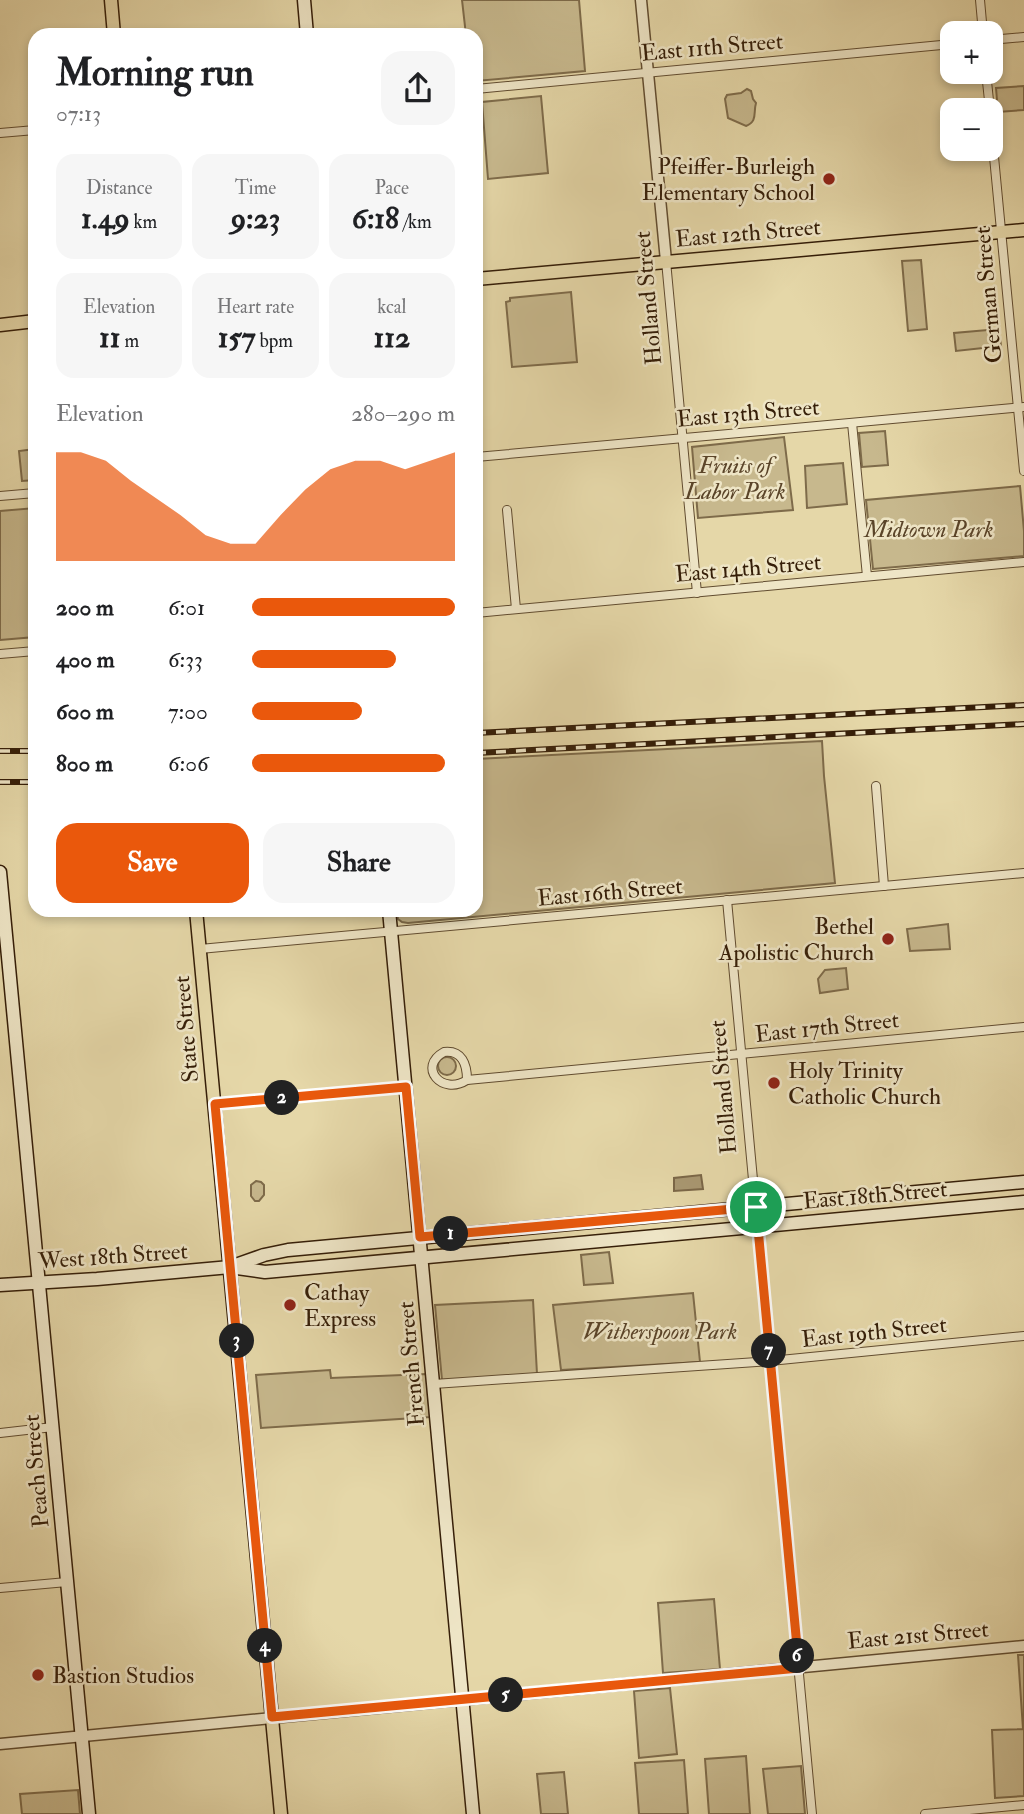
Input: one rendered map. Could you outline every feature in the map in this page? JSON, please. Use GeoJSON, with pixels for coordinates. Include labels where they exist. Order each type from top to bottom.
{"type":"FeatureCollection","features":[{"type":"Feature","properties":{"kind":"main road"},"geometry":{"type":"LineString","coordinates":[[111,0],[113,28]]}},
{"type":"Feature","properties":{"kind":"main road"},"geometry":{"type":"LineString","coordinates":[[304,0],[306,28]]}},
{"type":"Feature","properties":{"kind":"main road","name":"East 12th Street"},"geometry":{"type":"LineString","coordinates":[[483,278],[1024,230]]}},
{"type":"Feature","properties":{"kind":"main road"},"geometry":{"type":"LineString","coordinates":[[0,325],[28,322]]}},
{"type":"Feature","properties":{"kind":"main road","name":"Peach Street"},"geometry":{"type":"LineString","coordinates":[[0,872],[89,1814]]}},
{"type":"Feature","properties":{"kind":"main road","name":"State Street"},"geometry":{"type":"LineString","coordinates":[[197,917],[281,1814]]}},
{"type":"Feature","properties":{"kind":"main road","name":"French Street"},"geometry":{"type":"LineString","coordinates":[[390,917],[473,1814]]}},
{"type":"Feature","properties":{"kind":"main road","name":"East 18th Street"},"geometry":{"type":"LineString","coordinates":[[230,1268],[264,1255],[288,1250],[1024,1182]]}},
{"type":"Feature","properties":{"kind":"main road","name":"East 18th Street"},"geometry":{"type":"LineString","coordinates":[[230,1268],[265,1272],[422,1259],[1024,1202]]}},
{"type":"Feature","properties":{"kind":"main road","name":"West 18th Street"},"geometry":{"type":"LineString","coordinates":[[0,1285],[230,1268]]}},
{"type":"Feature","properties":{"kind":"street","name":"Holland Street"},"geometry":{"type":"LineString","coordinates":[[641,0],[697,593]]}},
{"type":"Feature","properties":{"kind":"street"},"geometry":{"type":"LineString","coordinates":[[980,0],[982,21]]}},
{"type":"Feature","properties":{"kind":"street"},"geometry":{"type":"LineString","coordinates":[[1003,39],[1024,37]]}},
{"type":"Feature","properties":{"kind":"street","name":"East 11th Street"},"geometry":{"type":"LineString","coordinates":[[483,88],[940,45]]}},
{"type":"Feature","properties":{"kind":"street"},"geometry":{"type":"LineString","coordinates":[[0,133],[28,131]]}},
{"type":"Feature","properties":{"kind":"street","name":"German Street"},"geometry":{"type":"LineString","coordinates":[[995,161],[1021,407],[1024,471]]}},
{"type":"Feature","properties":{"kind":"street","name":"East 13th Street"},"geometry":{"type":"LineString","coordinates":[[483,456],[1021,407]]}},
{"type":"Feature","properties":{"kind":"street"},"geometry":{"type":"LineString","coordinates":[[852,423],[867,576]]}},
{"type":"Feature","properties":{"kind":"street"},"geometry":{"type":"LineString","coordinates":[[0,496],[28,494]]}},
{"type":"Feature","properties":{"kind":"street"},"geometry":{"type":"LineString","coordinates":[[507,510],[516,609]]}},
{"type":"Feature","properties":{"kind":"street","name":"East 14th Street"},"geometry":{"type":"LineString","coordinates":[[483,612],[1024,562]]}},
{"type":"Feature","properties":{"kind":"street"},"geometry":{"type":"LineString","coordinates":[[0,654],[28,652]]}},
{"type":"Feature","properties":{"kind":"street"},"geometry":{"type":"LineString","coordinates":[[876,786],[884,886]]}},
{"type":"Feature","properties":{"kind":"street","name":"East 16th Street"},"geometry":{"type":"LineString","coordinates":[[200,949],[1024,873]]}},
{"type":"Feature","properties":{"kind":"street","name":"Holland Street"},"geometry":{"type":"LineString","coordinates":[[727,900],[812,1814]]}},
{"type":"Feature","properties":{"kind":"street","name":"East 17th Street"},"geometry":{"type":"LineString","coordinates":[[467,1080],[465,1065],[460,1055],[444,1052],[435,1059],[433,1074],[440,1082],[451,1085],[467,1080],[1024,1027]]}},
{"type":"Feature","properties":{"kind":"street"},"geometry":{"type":"LineString","coordinates":[[215,1104],[406,1087]]}},
{"type":"Feature","properties":{"kind":"street","name":"East 19th Street"},"geometry":{"type":"LineString","coordinates":[[434,1384],[770,1362],[1024,1336]]}},
{"type":"Feature","properties":{"kind":"street"},"geometry":{"type":"LineString","coordinates":[[0,1433],[53,1427]]}},
{"type":"Feature","properties":{"kind":"street"},"geometry":{"type":"LineString","coordinates":[[0,1588],[67,1582]]}},
{"type":"Feature","properties":{"kind":"street","name":"East 21st Street"},"geometry":{"type":"LineString","coordinates":[[0,1744],[1024,1646]]}},
{"type":"Feature","properties":{"kind":"street"},"geometry":{"type":"LineString","coordinates":[[925,1814],[1024,1805]]}},
{"type":"Feature","properties":{"kind":"green space"},"geometry":{"type":"Polygon","coordinates":[[[462,0],[579,0],[585,71],[483,80],[483,28],[465,28],[462,0]]]}},
{"type":"Feature","properties":{"kind":"green space"},"geometry":{"type":"Polygon","coordinates":[[[1024,86],[1024,110],[1003,112],[1003,98],[997,98],[996,88],[1024,86]]]}},
{"type":"Feature","properties":{"kind":"green space"},"geometry":{"type":"Polygon","coordinates":[[[747,89],[751,91],[756,103],[754,119],[746,126],[728,118],[725,99],[727,95],[741,93],[747,89]]]}},
{"type":"Feature","properties":{"kind":"green space"},"geometry":{"type":"Polygon","coordinates":[[[541,96],[548,173],[488,179],[483,102],[541,96]]]}},
{"type":"Feature","properties":{"kind":"green space"},"geometry":{"type":"Polygon","coordinates":[[[921,260],[927,329],[908,331],[902,261],[921,260]]]}},
{"type":"Feature","properties":{"kind":"green space"},"geometry":{"type":"Polygon","coordinates":[[[571,292],[577,362],[512,367],[506,302],[510,301],[510,298],[571,292]]]}},
{"type":"Feature","properties":{"kind":"green space"},"geometry":{"type":"Polygon","coordinates":[[[999,329],[1001,346],[956,351],[954,333],[999,329]]]}},
{"type":"Feature","properties":{"kind":"green space"},"geometry":{"type":"Polygon","coordinates":[[[885,431],[888,465],[862,467],[859,433],[885,431]]]}},
{"type":"Feature","properties":{"kind":"green space","name":"Fruits of Labor Park"},"geometry":{"type":"Polygon","coordinates":[[[784,437],[793,510],[698,518],[692,447],[784,437]]]}},
{"type":"Feature","properties":{"kind":"green space"},"geometry":{"type":"Polygon","coordinates":[[[28,450],[28,481],[22,481],[19,451],[28,450]]]}},
{"type":"Feature","properties":{"kind":"green space"},"geometry":{"type":"Polygon","coordinates":[[[843,463],[847,504],[807,508],[805,466],[843,463]]]}},
{"type":"Feature","properties":{"kind":"green space","name":"Midtown Park"},"geometry":{"type":"Polygon","coordinates":[[[1020,486],[1024,556],[873,569],[866,500],[1020,486]]]}},
{"type":"Feature","properties":{"kind":"green space"},"geometry":{"type":"Polygon","coordinates":[[[28,509],[28,638],[0,640],[0,511],[28,509]]]}},
{"type":"Feature","properties":{"kind":"green space"},"geometry":{"type":"Polygon","coordinates":[[[822,741],[835,883],[483,916],[483,759],[822,741]]]}},
{"type":"Feature","properties":{"kind":"green space"},"geometry":{"type":"Polygon","coordinates":[[[398,917],[472,917],[408,923],[398,917]]]}},
{"type":"Feature","properties":{"kind":"green space"},"geometry":{"type":"Polygon","coordinates":[[[948,924],[950,949],[910,951],[907,929],[948,924]]]}},
{"type":"Feature","properties":{"kind":"green space"},"geometry":{"type":"Polygon","coordinates":[[[846,968],[848,989],[820,993],[818,979],[825,970],[846,968]]]}},
{"type":"Feature","properties":{"kind":"green space"},"geometry":{"type":"Polygon","coordinates":[[[443,1057],[451,1057],[456,1066],[454,1073],[443,1075],[438,1070],[438,1062],[443,1057]]]}},
{"type":"Feature","properties":{"kind":"green space"},"geometry":{"type":"Polygon","coordinates":[[[256,1181],[264,1185],[264,1195],[259,1201],[255,1201],[251,1196],[251,1185],[256,1181]]]}},
{"type":"Feature","properties":{"kind":"green space"},"geometry":{"type":"Polygon","coordinates":[[[609,1252],[613,1283],[584,1285],[581,1255],[609,1252]]]}},
{"type":"Feature","properties":{"kind":"green space","name":"Witherspoon Park"},"geometry":{"type":"Polygon","coordinates":[[[693,1293],[700,1362],[561,1370],[553,1305],[693,1293]]]}},
{"type":"Feature","properties":{"kind":"green space"},"geometry":{"type":"Polygon","coordinates":[[[533,1300],[537,1374],[442,1380],[435,1305],[533,1300]]]}},
{"type":"Feature","properties":{"kind":"green space"},"geometry":{"type":"Polygon","coordinates":[[[330,1370],[331,1378],[426,1374],[430,1417],[261,1428],[256,1375],[330,1370]]]}},
{"type":"Feature","properties":{"kind":"green space"},"geometry":{"type":"Polygon","coordinates":[[[714,1599],[720,1669],[663,1673],[658,1603],[714,1599]]]}},
{"type":"Feature","properties":{"kind":"green space"},"geometry":{"type":"Polygon","coordinates":[[[1018,1655],[1024,1655],[1024,1796],[995,1798],[992,1730],[1023,1729],[1018,1655]]]}},
{"type":"Feature","properties":{"kind":"green space"},"geometry":{"type":"Polygon","coordinates":[[[670,1688],[677,1754],[639,1758],[634,1691],[670,1688]]]}},
{"type":"Feature","properties":{"kind":"green space"},"geometry":{"type":"Polygon","coordinates":[[[746,1756],[750,1814],[709,1814],[705,1759],[746,1756]]]}},
{"type":"Feature","properties":{"kind":"green space"},"geometry":{"type":"Polygon","coordinates":[[[684,1760],[688,1814],[639,1814],[635,1763],[684,1760]]]}},
{"type":"Feature","properties":{"kind":"green space"},"geometry":{"type":"Polygon","coordinates":[[[801,1766],[805,1814],[768,1814],[763,1769],[801,1766]]]}},
{"type":"Feature","properties":{"kind":"green space"},"geometry":{"type":"Polygon","coordinates":[[[564,1772],[568,1814],[541,1814],[537,1774],[564,1772]]]}},
{"type":"Feature","properties":{"kind":"green space"},"geometry":{"type":"Polygon","coordinates":[[[78,1790],[80,1814],[22,1814],[20,1794],[78,1790]]]}},
{"type":"Feature","properties":{"kind":"shaded area"},"geometry":{"type":"Polygon","coordinates":[[[701,1175],[703,1189],[674,1191],[674,1178],[701,1175]]]}},
{"type":"Feature","properties":{"kind":"railway"},"geometry":{"type":"LineString","coordinates":[[483,733],[1024,705]]}},
{"type":"Feature","properties":{"kind":"railway"},"geometry":{"type":"LineString","coordinates":[[483,753],[1024,724]]}},
{"type":"Feature","properties":{"kind":"railway"},"geometry":{"type":"LineString","coordinates":[[0,751],[28,751]]}},
{"type":"Feature","properties":{"kind":"railway"},"geometry":{"type":"LineString","coordinates":[[0,782],[28,782]]}},
{"type":"Feature","properties":{"kind":"place","name":"Pfeiffer-Burleigh Elementary School"},"geometry":{"type":"Point","coordinates":[829,179]}},
{"type":"Feature","properties":{"kind":"place","name":"Bethel Apolistic Church"},"geometry":{"type":"Point","coordinates":[888,939]}},
{"type":"Feature","properties":{"kind":"place","name":"Holy Trinity Catholic Church"},"geometry":{"type":"Point","coordinates":[774,1083]}},
{"type":"Feature","properties":{"kind":"place","name":"Cathay Express"},"geometry":{"type":"Point","coordinates":[290,1305]}},
{"type":"Feature","properties":{"kind":"place","name":"Bastion Studios"},"geometry":{"type":"Point","coordinates":[38,1675]}},
{"type":"Feature","properties":{"kind":"route"},"geometry":{"type":"LineString","coordinates":[[406,1087],[420,1237],[756,1207],[799,1668],[272,1717],[215,1104],[406,1087]]}}]}
